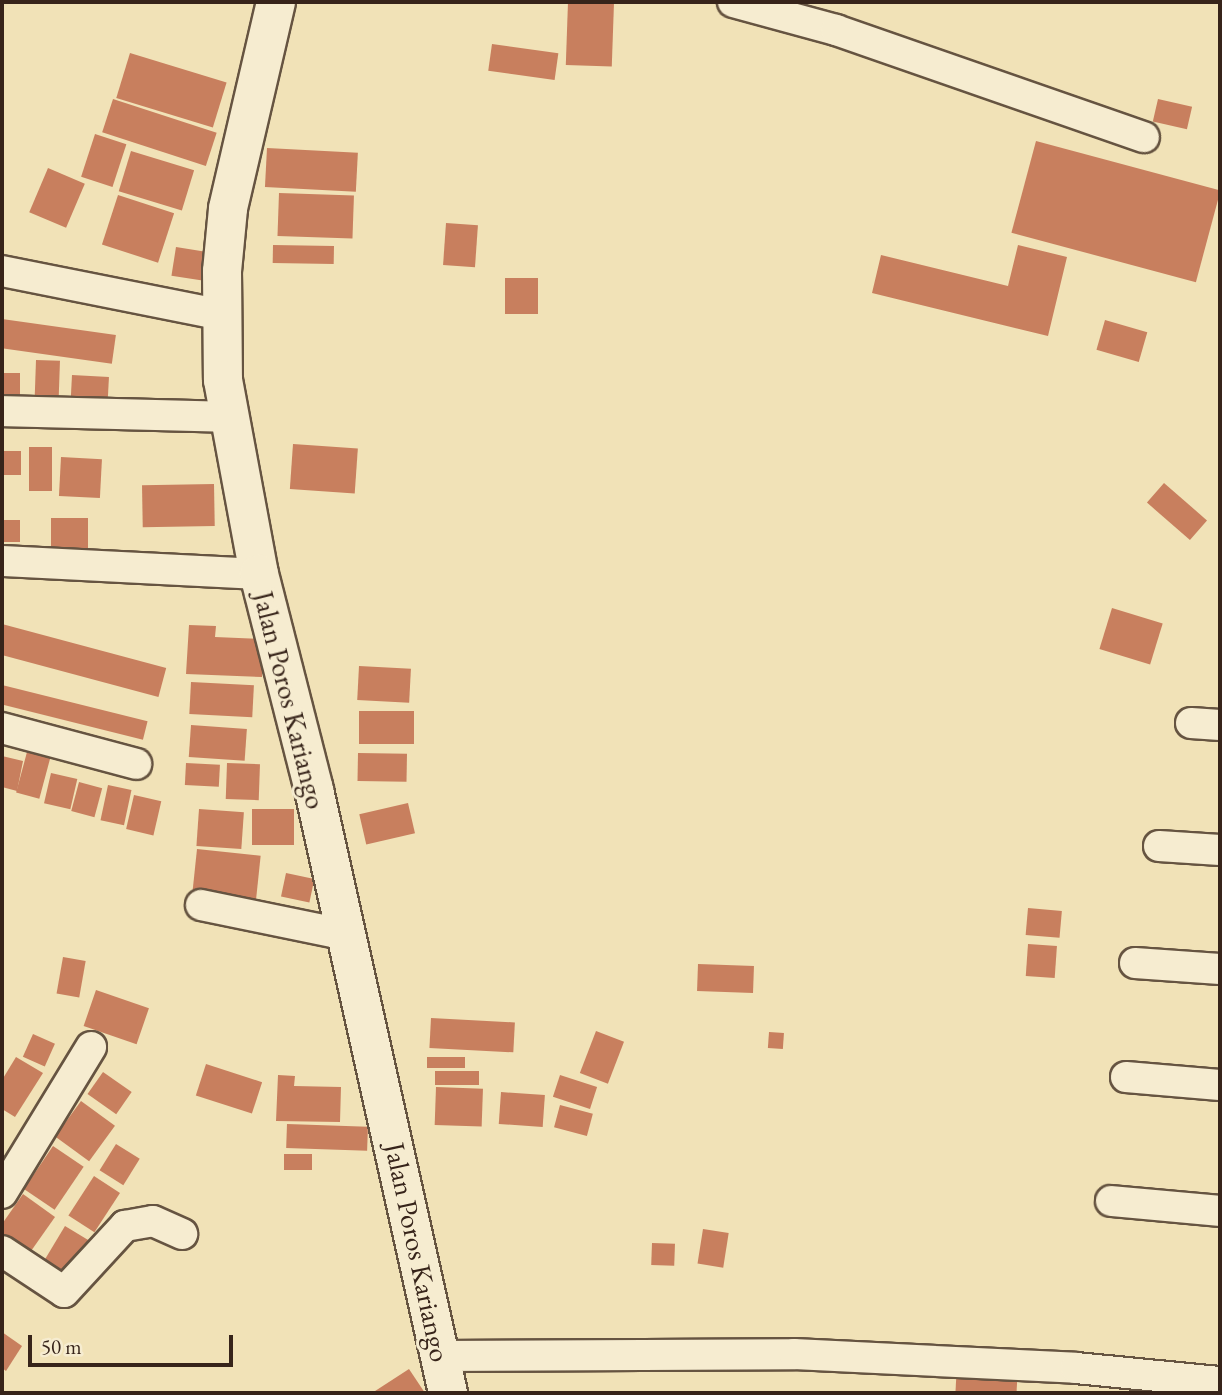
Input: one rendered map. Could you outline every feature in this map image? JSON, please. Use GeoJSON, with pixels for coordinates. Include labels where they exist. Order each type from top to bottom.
{"type":"FeatureCollection","features":[{"type":"Feature","properties":{"kind":"main road","name":"Jalan Poros Kariango"},"geometry":{"type":"LineString","coordinates":[[276,2],[228,209],[221,362],[259,574],[347,934],[448,1393]]}},
{"type":"Feature","properties":{"kind":"street"},"geometry":{"type":"LineString","coordinates":[[733,2],[836,30],[1144,138]]}},
{"type":"Feature","properties":{"kind":"street"},"geometry":{"type":"LineString","coordinates":[[2,271],[222,315]]}},
{"type":"Feature","properties":{"kind":"street"},"geometry":{"type":"LineString","coordinates":[[2,411],[229,416]]}},
{"type":"Feature","properties":{"kind":"street"},"geometry":{"type":"LineString","coordinates":[[2,561],[259,574]]}},
{"type":"Feature","properties":{"kind":"street"},"geometry":{"type":"LineString","coordinates":[[2,728],[136,764]]}},
{"type":"Feature","properties":{"kind":"street"},"geometry":{"type":"LineString","coordinates":[[1159,846],[1220,850]]}},
{"type":"Feature","properties":{"kind":"street"},"geometry":{"type":"LineString","coordinates":[[201,905],[347,934]]}},
{"type":"Feature","properties":{"kind":"street"},"geometry":{"type":"LineString","coordinates":[[1135,964],[1220,969]]}},
{"type":"Feature","properties":{"kind":"street"},"geometry":{"type":"LineString","coordinates":[[2,1193],[91,1046]]}},
{"type":"Feature","properties":{"kind":"street"},"geometry":{"type":"LineString","coordinates":[[1126,1077],[1220,1085]]}},
{"type":"Feature","properties":{"kind":"street"},"geometry":{"type":"LineString","coordinates":[[1111,1201],[1220,1212]]}},
{"type":"Feature","properties":{"kind":"street"},"geometry":{"type":"LineString","coordinates":[[2,1251],[64,1292],[125,1226],[153,1221],[182,1234]]}},
{"type":"Feature","properties":{"kind":"street"},"geometry":{"type":"LineString","coordinates":[[441,1356],[794,1354],[1076,1368],[1220,1382]]}},
{"type":"Feature","properties":{"kind":"building"},"geometry":{"type":"Polygon","coordinates":[[[568,2],[614,4],[612,67],[566,65],[568,2]]]}},
{"type":"Feature","properties":{"kind":"building"},"geometry":{"type":"Polygon","coordinates":[[[492,44],[558,53],[555,80],[488,71],[492,44]]]}},
{"type":"Feature","properties":{"kind":"building"},"geometry":{"type":"Polygon","coordinates":[[[130,53],[227,83],[213,127],[116,98],[130,53]]]}},
{"type":"Feature","properties":{"kind":"building"},"geometry":{"type":"Polygon","coordinates":[[[113,99],[217,133],[206,166],[102,132],[113,99]]]}},
{"type":"Feature","properties":{"kind":"building"},"geometry":{"type":"Polygon","coordinates":[[[1158,99],[1192,107],[1187,129],[1153,121],[1158,99]]]}},
{"type":"Feature","properties":{"kind":"building"},"geometry":{"type":"Polygon","coordinates":[[[95,134],[126,144],[112,187],[81,177],[95,134]]]}},
{"type":"Feature","properties":{"kind":"building"},"geometry":{"type":"Polygon","coordinates":[[[1036,141],[1220,190],[1196,282],[1011,233],[1036,141]]]}},
{"type":"Feature","properties":{"kind":"building"},"geometry":{"type":"Polygon","coordinates":[[[267,148],[358,153],[356,192],[265,187],[267,148]]]}},
{"type":"Feature","properties":{"kind":"building"},"geometry":{"type":"Polygon","coordinates":[[[131,151],[194,170],[182,210],[119,191],[131,151]]]}},
{"type":"Feature","properties":{"kind":"building"},"geometry":{"type":"Polygon","coordinates":[[[48,168],[85,184],[66,228],[29,212],[48,168]]]}},
{"type":"Feature","properties":{"kind":"building"},"geometry":{"type":"Polygon","coordinates":[[[279,193],[354,196],[352,239],[277,236],[279,193]]]}},
{"type":"Feature","properties":{"kind":"building"},"geometry":{"type":"Polygon","coordinates":[[[118,195],[174,213],[158,263],[102,244],[118,195]]]}},
{"type":"Feature","properties":{"kind":"building"},"geometry":{"type":"Polygon","coordinates":[[[446,223],[478,225],[475,267],[443,265],[446,223]]]}},
{"type":"Feature","properties":{"kind":"building"},"geometry":{"type":"Polygon","coordinates":[[[273,245],[334,246],[334,264],[273,263],[273,245]]]}},
{"type":"Feature","properties":{"kind":"building"},"geometry":{"type":"Polygon","coordinates":[[[1018,245],[1067,257],[1048,336],[872,293],[881,255],[1008,286],[1018,245]]]}},
{"type":"Feature","properties":{"kind":"building"},"geometry":{"type":"Polygon","coordinates":[[[176,247],[209,252],[204,281],[171,276],[176,247]]]}},
{"type":"Feature","properties":{"kind":"building"},"geometry":{"type":"Polygon","coordinates":[[[505,278],[538,278],[538,314],[505,314],[505,278]]]}},
{"type":"Feature","properties":{"kind":"building"},"geometry":{"type":"Polygon","coordinates":[[[2,319],[116,335],[112,364],[2,348],[2,319]]]}},
{"type":"Feature","properties":{"kind":"building"},"geometry":{"type":"Polygon","coordinates":[[[1105,320],[1147,332],[1139,362],[1096,350],[1105,320]]]}},
{"type":"Feature","properties":{"kind":"building"},"geometry":{"type":"Polygon","coordinates":[[[36,360],[60,361],[58,410],[34,409],[36,360]]]}},
{"type":"Feature","properties":{"kind":"building"},"geometry":{"type":"Polygon","coordinates":[[[2,373],[20,373],[20,397],[2,397],[2,373]]]}},
{"type":"Feature","properties":{"kind":"building"},"geometry":{"type":"Polygon","coordinates":[[[72,375],[109,377],[108,404],[71,402],[72,375]]]}},
{"type":"Feature","properties":{"kind":"building"},"geometry":{"type":"Polygon","coordinates":[[[293,444],[358,449],[355,493],[290,489],[293,444]]]}},
{"type":"Feature","properties":{"kind":"building"},"geometry":{"type":"Polygon","coordinates":[[[29,447],[52,447],[52,491],[29,491],[29,447]]]}},
{"type":"Feature","properties":{"kind":"building"},"geometry":{"type":"Polygon","coordinates":[[[2,451],[21,451],[21,475],[2,475],[2,451]]]}},
{"type":"Feature","properties":{"kind":"building"},"geometry":{"type":"Polygon","coordinates":[[[61,457],[102,459],[100,498],[59,496],[61,457]]]}},
{"type":"Feature","properties":{"kind":"building"},"geometry":{"type":"Polygon","coordinates":[[[1164,483],[1207,520],[1190,540],[1147,503],[1164,483]]]}},
{"type":"Feature","properties":{"kind":"building"},"geometry":{"type":"Polygon","coordinates":[[[214,484],[215,526],[143,527],[142,485],[214,484]]]}},
{"type":"Feature","properties":{"kind":"building"},"geometry":{"type":"Polygon","coordinates":[[[51,518],[88,518],[88,551],[51,551],[51,518]]]}},
{"type":"Feature","properties":{"kind":"building"},"geometry":{"type":"Polygon","coordinates":[[[2,520],[20,520],[20,542],[2,542],[2,520]]]}},
{"type":"Feature","properties":{"kind":"building"},"geometry":{"type":"Polygon","coordinates":[[[1112,608],[1163,623],[1150,665],[1099,649],[1112,608]]]}},
{"type":"Feature","properties":{"kind":"building"},"geometry":{"type":"Polygon","coordinates":[[[2,624],[166,668],[158,697],[2,655],[2,624]]]}},
{"type":"Feature","properties":{"kind":"building"},"geometry":{"type":"Polygon","coordinates":[[[189,625],[216,626],[215,637],[264,639],[262,677],[186,674],[189,625]]]}},
{"type":"Feature","properties":{"kind":"building"},"geometry":{"type":"Polygon","coordinates":[[[359,666],[411,669],[409,703],[357,700],[359,666]]]}},
{"type":"Feature","properties":{"kind":"building"},"geometry":{"type":"Polygon","coordinates":[[[191,682],[254,685],[252,717],[189,714],[191,682]]]}},
{"type":"Feature","properties":{"kind":"building"},"geometry":{"type":"Polygon","coordinates":[[[2,685],[148,721],[143,740],[2,705],[2,685]]]}},
{"type":"Feature","properties":{"kind":"building"},"geometry":{"type":"Polygon","coordinates":[[[359,711],[414,711],[414,744],[359,744],[359,711]]]}},
{"type":"Feature","properties":{"kind":"building"},"geometry":{"type":"Polygon","coordinates":[[[191,725],[247,729],[245,761],[189,757],[191,725]]]}},
{"type":"Feature","properties":{"kind":"building"},"geometry":{"type":"Polygon","coordinates":[[[27,752],[50,758],[39,799],[16,793],[27,752]]]}},
{"type":"Feature","properties":{"kind":"building"},"geometry":{"type":"Polygon","coordinates":[[[358,753],[407,754],[407,782],[358,781],[358,753]]]}},
{"type":"Feature","properties":{"kind":"building"},"geometry":{"type":"Polygon","coordinates":[[[2,756],[23,761],[17,791],[2,787],[2,756]]]}},
{"type":"Feature","properties":{"kind":"building"},"geometry":{"type":"Polygon","coordinates":[[[186,763],[220,765],[219,787],[185,785],[186,763]]]}},
{"type":"Feature","properties":{"kind":"building"},"geometry":{"type":"Polygon","coordinates":[[[227,763],[260,764],[259,800],[226,799],[227,763]]]}},
{"type":"Feature","properties":{"kind":"building"},"geometry":{"type":"Polygon","coordinates":[[[51,773],[77,779],[70,809],[44,803],[51,773]]]}},
{"type":"Feature","properties":{"kind":"building"},"geometry":{"type":"Polygon","coordinates":[[[79,782],[102,788],[94,817],[71,811],[79,782]]]}},
{"type":"Feature","properties":{"kind":"building"},"geometry":{"type":"Polygon","coordinates":[[[108,785],[131,790],[124,825],[101,820],[108,785]]]}},
{"type":"Feature","properties":{"kind":"building"},"geometry":{"type":"Polygon","coordinates":[[[134,795],[161,801],[153,835],[126,829],[134,795]]]}},
{"type":"Feature","properties":{"kind":"building"},"geometry":{"type":"Polygon","coordinates":[[[408,803],[415,833],[366,844],[359,814],[408,803]]]}},
{"type":"Feature","properties":{"kind":"building"},"geometry":{"type":"Polygon","coordinates":[[[199,809],[244,812],[241,849],[196,846],[199,809]]]}},
{"type":"Feature","properties":{"kind":"building"},"geometry":{"type":"Polygon","coordinates":[[[252,809],[294,809],[294,845],[252,845],[252,809]]]}},
{"type":"Feature","properties":{"kind":"building"},"geometry":{"type":"Polygon","coordinates":[[[197,849],[261,856],[256,904],[192,898],[197,849]]]}},
{"type":"Feature","properties":{"kind":"building"},"geometry":{"type":"Polygon","coordinates":[[[286,873],[314,879],[309,903],[281,896],[286,873]]]}},
{"type":"Feature","properties":{"kind":"building"},"geometry":{"type":"Polygon","coordinates":[[[1028,908],[1062,911],[1060,938],[1026,935],[1028,908]]]}},
{"type":"Feature","properties":{"kind":"building"},"geometry":{"type":"Polygon","coordinates":[[[1028,944],[1057,946],[1055,978],[1026,976],[1028,944]]]}},
{"type":"Feature","properties":{"kind":"building"},"geometry":{"type":"Polygon","coordinates":[[[63,957],[86,961],[79,997],[57,993],[63,957]]]}},
{"type":"Feature","properties":{"kind":"building"},"geometry":{"type":"Polygon","coordinates":[[[698,964],[754,966],[753,993],[697,991],[698,964]]]}},
{"type":"Feature","properties":{"kind":"building"},"geometry":{"type":"Polygon","coordinates":[[[96,990],[149,1008],[137,1044],[84,1026],[96,990]]]}},
{"type":"Feature","properties":{"kind":"building"},"geometry":{"type":"Polygon","coordinates":[[[431,1018],[515,1022],[513,1052],[429,1048],[431,1018]]]}},
{"type":"Feature","properties":{"kind":"building"},"geometry":{"type":"Polygon","coordinates":[[[596,1031],[624,1042],[608,1084],[580,1073],[596,1031]]]}},
{"type":"Feature","properties":{"kind":"building"},"geometry":{"type":"Polygon","coordinates":[[[769,1032],[784,1033],[783,1049],[768,1048],[769,1032]]]}},
{"type":"Feature","properties":{"kind":"building"},"geometry":{"type":"Polygon","coordinates":[[[33,1034],[55,1044],[45,1067],[23,1057],[33,1034]]]}},
{"type":"Feature","properties":{"kind":"building"},"geometry":{"type":"Polygon","coordinates":[[[16,1057],[43,1073],[15,1117],[2,1109],[2,1080],[16,1057]]]}},
{"type":"Feature","properties":{"kind":"building"},"geometry":{"type":"Polygon","coordinates":[[[427,1057],[465,1057],[465,1068],[427,1068],[427,1057]]]}},
{"type":"Feature","properties":{"kind":"building"},"geometry":{"type":"Polygon","coordinates":[[[206,1064],[262,1082],[252,1114],[196,1095],[206,1064]]]}},
{"type":"Feature","properties":{"kind":"building"},"geometry":{"type":"Polygon","coordinates":[[[435,1071],[479,1071],[479,1085],[435,1085],[435,1071]]]}},
{"type":"Feature","properties":{"kind":"building"},"geometry":{"type":"Polygon","coordinates":[[[103,1072],[132,1092],[116,1114],[88,1094],[103,1072]]]}},
{"type":"Feature","properties":{"kind":"building"},"geometry":{"type":"Polygon","coordinates":[[[278,1075],[295,1076],[294,1086],[341,1087],[340,1122],[276,1121],[278,1075]]]}},
{"type":"Feature","properties":{"kind":"building"},"geometry":{"type":"Polygon","coordinates":[[[560,1075],[597,1087],[590,1109],[553,1097],[560,1075]]]}},
{"type":"Feature","properties":{"kind":"building"},"geometry":{"type":"Polygon","coordinates":[[[436,1087],[483,1089],[482,1127],[435,1125],[436,1087]]]}},
{"type":"Feature","properties":{"kind":"building"},"geometry":{"type":"Polygon","coordinates":[[[501,1092],[545,1095],[543,1127],[499,1124],[501,1092]]]}},
{"type":"Feature","properties":{"kind":"building"},"geometry":{"type":"Polygon","coordinates":[[[81,1101],[115,1126],[89,1161],[55,1137],[81,1101]]]}},
{"type":"Feature","properties":{"kind":"building"},"geometry":{"type":"Polygon","coordinates":[[[560,1105],[593,1114],[587,1136],[554,1127],[560,1105]]]}},
{"type":"Feature","properties":{"kind":"building"},"geometry":{"type":"Polygon","coordinates":[[[287,1124],[368,1127],[367,1151],[286,1148],[287,1124]]]}},
{"type":"Feature","properties":{"kind":"building"},"geometry":{"type":"Polygon","coordinates":[[[116,1144],[140,1159],[123,1185],[100,1170],[116,1144]]]}},
{"type":"Feature","properties":{"kind":"building"},"geometry":{"type":"Polygon","coordinates":[[[53,1146],[84,1167],[55,1210],[24,1189],[53,1146]]]}},
{"type":"Feature","properties":{"kind":"building"},"geometry":{"type":"Polygon","coordinates":[[[284,1154],[312,1154],[312,1170],[284,1170],[284,1154]]]}},
{"type":"Feature","properties":{"kind":"building"},"geometry":{"type":"Polygon","coordinates":[[[94,1176],[120,1193],[94,1232],[68,1215],[94,1176]]]}},
{"type":"Feature","properties":{"kind":"building"},"geometry":{"type":"Polygon","coordinates":[[[23,1194],[55,1217],[24,1261],[2,1245],[2,1224],[23,1194]]]}},
{"type":"Feature","properties":{"kind":"building"},"geometry":{"type":"Polygon","coordinates":[[[65,1226],[88,1240],[63,1282],[40,1268],[65,1226]]]}},
{"type":"Feature","properties":{"kind":"building"},"geometry":{"type":"Polygon","coordinates":[[[703,1229],[729,1233],[723,1268],[698,1264],[703,1229]]]}},
{"type":"Feature","properties":{"kind":"building"},"geometry":{"type":"Polygon","coordinates":[[[652,1243],[675,1244],[674,1266],[651,1265],[652,1243]]]}},
{"type":"Feature","properties":{"kind":"building"},"geometry":{"type":"Polygon","coordinates":[[[2,1332],[22,1346],[6,1371],[2,1368],[2,1332]]]}},
{"type":"Feature","properties":{"kind":"building"},"geometry":{"type":"Polygon","coordinates":[[[957,1363],[1018,1366],[1017,1393],[955,1393],[957,1363]]]}},
{"type":"Feature","properties":{"kind":"building"},"geometry":{"type":"Polygon","coordinates":[[[409,1369],[425,1393],[372,1393],[409,1369]]]}}]}
